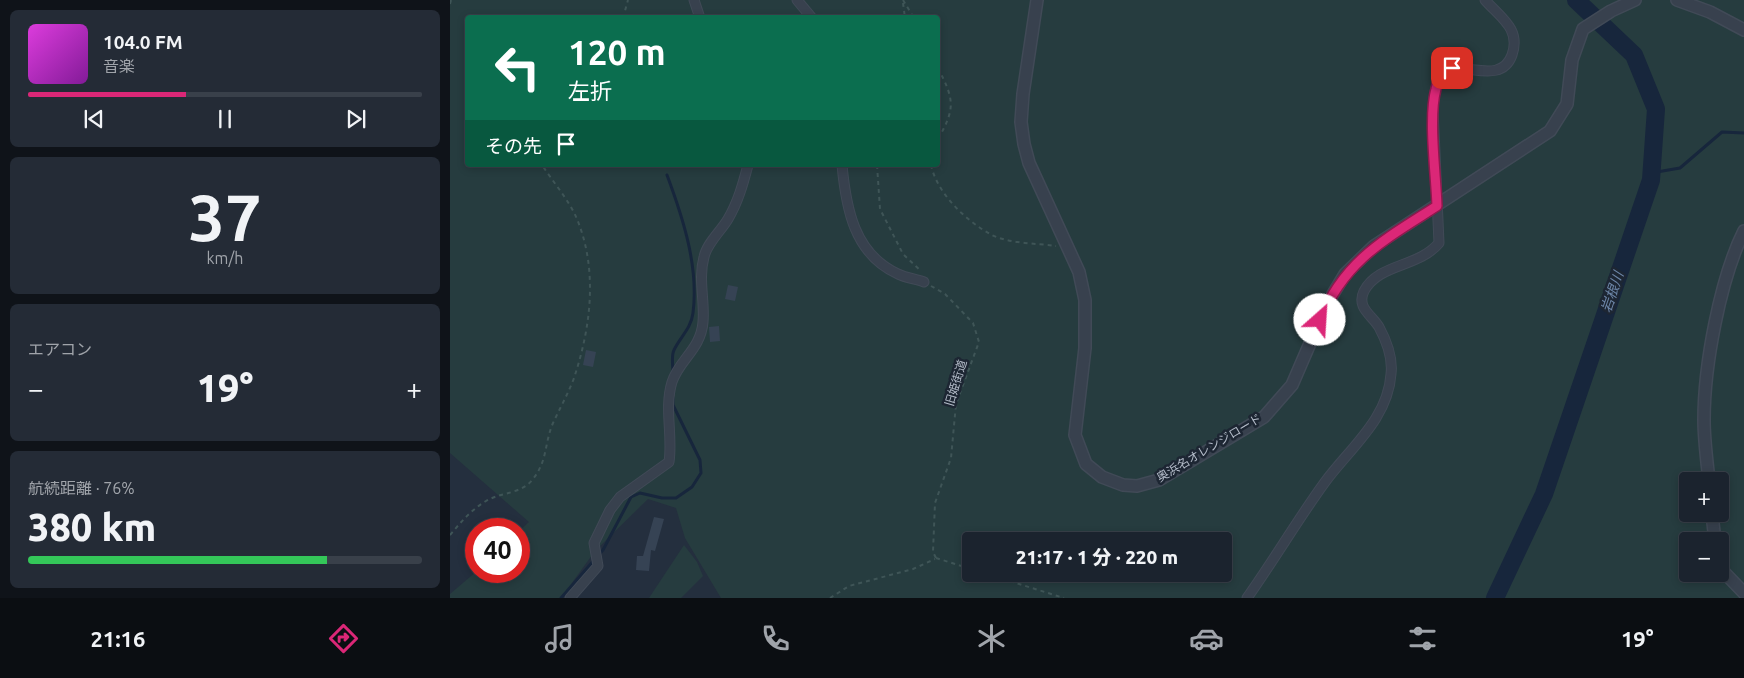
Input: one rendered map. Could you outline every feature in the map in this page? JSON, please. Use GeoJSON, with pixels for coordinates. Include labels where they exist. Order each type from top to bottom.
{"type":"FeatureCollection","features":[{"type":"Feature","properties":{"kind":"street"},"geometry":{"type":"LineString","coordinates":[[694,0],[699,15]]}},
{"type":"Feature","properties":{"kind":"street"},"geometry":{"type":"LineString","coordinates":[[797,0],[810,15]]}},
{"type":"Feature","properties":{"kind":"street","name":"奥浜名オレンジロード"},"geometry":{"type":"LineString","coordinates":[[1038,0],[1023,94],[1021,122],[1029,163],[1079,272],[1085,300],[1085,348],[1075,435],[1086,464],[1102,477],[1123,484],[1137,486],[1159,480],[1264,417],[1292,385],[1327,304],[1345,274],[1374,246],[1550,131],[1567,104],[1572,60],[1583,29],[1612,11],[1635,0]]}},
{"type":"Feature","properties":{"kind":"street"},"geometry":{"type":"LineString","coordinates":[[1247,598],[1325,483],[1373,425],[1385,399],[1392,373],[1389,349],[1378,325],[1365,311],[1362,301],[1364,292],[1382,273],[1420,259],[1431,252],[1439,243],[1432,108],[1436,88],[1443,74],[1452,68],[1491,71],[1502,68],[1511,57],[1515,42],[1513,31],[1485,0]]}},
{"type":"Feature","properties":{"kind":"street"},"geometry":{"type":"LineString","coordinates":[[1677,0],[1710,12],[1744,30]]}},
{"type":"Feature","properties":{"kind":"street"},"geometry":{"type":"LineString","coordinates":[[570,598],[598,566],[594,543],[610,510],[620,496],[669,462],[671,449],[669,398],[673,381],[698,344],[703,323],[701,281],[703,258],[741,193],[748,167]]}},
{"type":"Feature","properties":{"kind":"street"},"geometry":{"type":"LineString","coordinates":[[842,167],[846,202],[857,234],[868,252],[877,261],[898,274],[924,282]]}},
{"type":"Feature","properties":{"kind":"street"},"geometry":{"type":"LineString","coordinates":[[1708,472],[1704,420],[1712,339],[1734,250],[1744,231]]}},
{"type":"Feature","properties":{"kind":"street"},"geometry":{"type":"LineString","coordinates":[[1729,578],[1744,594]]}},
{"type":"Feature","properties":{"kind":"path"},"geometry":{"type":"LineString","coordinates":[[450,4],[451,0]]}},
{"type":"Feature","properties":{"kind":"path"},"geometry":{"type":"LineString","coordinates":[[624,15],[628,0]]}},
{"type":"Feature","properties":{"kind":"path"},"geometry":{"type":"LineString","coordinates":[[902,0],[904,15]]}},
{"type":"Feature","properties":{"kind":"path"},"geometry":{"type":"LineString","coordinates":[[902,0],[912,15]]}},
{"type":"Feature","properties":{"kind":"path"},"geometry":{"type":"LineString","coordinates":[[940,72],[950,91],[953,105],[948,121],[940,135]]}},
{"type":"Feature","properties":{"kind":"path"},"geometry":{"type":"LineString","coordinates":[[450,535],[468,514],[487,500],[520,489],[532,481],[545,462],[548,435],[573,379],[587,328],[591,294],[586,245],[576,217],[543,167]]}},
{"type":"Feature","properties":{"kind":"path","name":"旧姫街道"},"geometry":{"type":"LineString","coordinates":[[877,167],[880,209],[903,254],[920,269],[924,282],[945,294],[973,323],[978,342],[956,404],[951,458],[935,503],[933,552],[936,558]]}},
{"type":"Feature","properties":{"kind":"path"},"geometry":{"type":"LineString","coordinates":[[931,167],[934,180],[942,193],[991,234],[1069,248]]}},
{"type":"Feature","properties":{"kind":"path"},"geometry":{"type":"LineString","coordinates":[[830,598],[849,586],[913,569],[936,558],[962,566]]}},
{"type":"Feature","properties":{"kind":"path"},"geometry":{"type":"LineString","coordinates":[[1013,582],[1064,598]]}},
{"type":"Feature","properties":{"kind":"green space"},"geometry":{"type":"Polygon","coordinates":[[[450,0],[1744,0],[1744,598],[721,598],[685,538],[676,508],[648,499],[595,551],[561,598],[450,598],[450,594],[465,581],[465,583],[530,583],[530,518],[524,518],[450,453],[450,0]]]}},
{"type":"Feature","properties":{"kind":"green space"},"geometry":{"type":"Polygon","coordinates":[[[684,545],[697,562],[703,576],[681,598],[649,598],[684,545]]]}},
{"type":"Feature","properties":{"kind":"building"},"geometry":{"type":"Polygon","coordinates":[[[728,285],[738,287],[735,301],[725,299],[728,285]]]}},
{"type":"Feature","properties":{"kind":"building"},"geometry":{"type":"Polygon","coordinates":[[[719,326],[720,341],[710,342],[709,327],[719,326]]]}},
{"type":"Feature","properties":{"kind":"building"},"geometry":{"type":"Polygon","coordinates":[[[586,350],[596,352],[593,367],[583,365],[586,350]]]}},
{"type":"Feature","properties":{"kind":"building"},"geometry":{"type":"Polygon","coordinates":[[[654,517],[664,519],[655,551],[651,550],[649,571],[636,570],[637,556],[643,556],[654,517]]]}},
{"type":"Feature","properties":{"kind":"waterway","name":"岩根川"},"geometry":{"type":"LineString","coordinates":[[1495,598],[1544,494],[1651,180],[1656,109],[1634,55],[1576,0]]}},
{"type":"Feature","properties":{"kind":"waterway"},"geometry":{"type":"LineString","coordinates":[[1651,173],[1680,168],[1722,132],[1744,133]]}},
{"type":"Feature","properties":{"kind":"waterway"},"geometry":{"type":"LineString","coordinates":[[667,175],[684,225],[694,278],[692,319],[673,352],[673,373]]}},
{"type":"Feature","properties":{"kind":"waterway"},"geometry":{"type":"LineString","coordinates":[[561,598],[603,550],[631,497],[640,493],[662,498],[676,498],[692,487],[701,473],[700,460],[673,405],[673,397]]}},
{"type":"Feature","properties":{"kind":"route"},"geometry":{"type":"LineString","coordinates":[[1320,320],[1345,274],[1374,246],[1437,206],[1432,108],[1436,88],[1443,74],[1452,68]]}}]}
